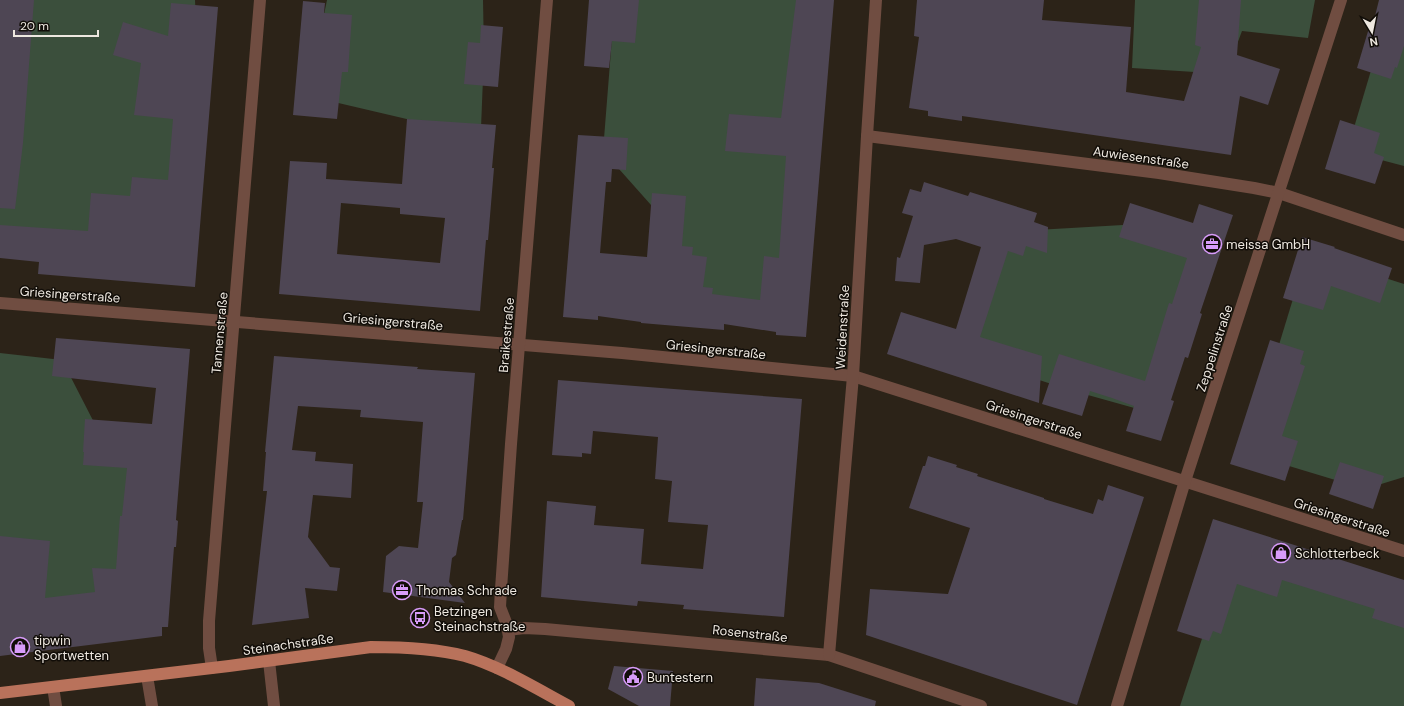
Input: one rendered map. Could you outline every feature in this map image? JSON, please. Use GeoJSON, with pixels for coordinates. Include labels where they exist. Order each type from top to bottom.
{"type":"FeatureCollection","features":[{"type":"Feature","properties":{"kind":"main road","name":"Steinachstraße"},"geometry":{"type":"LineString","coordinates":[[0,694],[371,647],[433,650],[465,656],[497,668],[569,706]]}},
{"type":"Feature","properties":{"kind":"street","name":"Tannenstraße"},"geometry":{"type":"LineString","coordinates":[[212,668],[209,648],[209,621],[260,0]]}},
{"type":"Feature","properties":{"kind":"street","name":"Braikestraße"},"geometry":{"type":"LineString","coordinates":[[497,668],[508,643],[508,630],[500,608],[500,602],[547,0]]}},
{"type":"Feature","properties":{"kind":"street","name":"Weidenstraße"},"geometry":{"type":"LineString","coordinates":[[830,655],[853,376],[876,0]]}},
{"type":"Feature","properties":{"kind":"street","name":"Zeppelinstraße"},"geometry":{"type":"LineString","coordinates":[[1117,706],[1185,481],[1341,0]]}},
{"type":"Feature","properties":{"kind":"street","name":"Auwiesenstraße"},"geometry":{"type":"LineString","coordinates":[[867,136],[1159,173],[1254,188],[1279,193],[1404,235]]}},
{"type":"Feature","properties":{"kind":"street","name":"Griesingerstraße"},"geometry":{"type":"LineString","coordinates":[[0,302],[622,353],[853,376],[1404,551]]}},
{"type":"Feature","properties":{"kind":"street","name":"Rosenstraße"},"geometry":{"type":"LineString","coordinates":[[508,630],[524,628],[545,629],[830,655],[981,706]]}},
{"type":"Feature","properties":{"kind":"street"},"geometry":{"type":"LineString","coordinates":[[269,661],[274,706]]}},
{"type":"Feature","properties":{"kind":"street"},"geometry":{"type":"LineString","coordinates":[[147,676],[152,706]]}},
{"type":"Feature","properties":{"kind":"street"},"geometry":{"type":"LineString","coordinates":[[53,687],[56,706]]}},
{"type":"Feature","properties":{"kind":"green space"},"geometry":{"type":"Polygon","coordinates":[[[17,0],[195,0],[196,21],[182,223],[0,247],[0,167],[17,0]]]}},
{"type":"Feature","properties":{"kind":"green space"},"geometry":{"type":"Polygon","coordinates":[[[327,0],[483,0],[484,53],[481,128],[428,124],[317,98],[320,34],[327,0]]]}},
{"type":"Feature","properties":{"kind":"green space"},"geometry":{"type":"Polygon","coordinates":[[[615,0],[818,0],[793,318],[709,309],[667,223],[603,151],[615,0]]]}},
{"type":"Feature","properties":{"kind":"green space"},"geometry":{"type":"Polygon","coordinates":[[[1135,0],[1315,0],[1308,38],[1242,31],[1226,74],[1132,68],[1135,0]]]}},
{"type":"Feature","properties":{"kind":"green space"},"geometry":{"type":"Polygon","coordinates":[[[1392,0],[1404,0],[1404,166],[1347,151],[1392,0]]]}},
{"type":"Feature","properties":{"kind":"green space"},"geometry":{"type":"Polygon","coordinates":[[[1140,224],[1207,236],[1145,411],[1070,390],[950,351],[1019,231],[1140,224]]]}},
{"type":"Feature","properties":{"kind":"green space"},"geometry":{"type":"Polygon","coordinates":[[[1307,253],[1404,284],[1404,477],[1365,489],[1246,453],[1307,253]]]}},
{"type":"Feature","properties":{"kind":"green space"},"geometry":{"type":"Polygon","coordinates":[[[0,353],[62,360],[102,438],[162,460],[139,620],[0,630],[0,353]]]}},
{"type":"Feature","properties":{"kind":"green space"},"geometry":{"type":"Polygon","coordinates":[[[1232,547],[1404,602],[1404,706],[1180,706],[1232,547]]]}},
{"type":"Feature","properties":{"kind":"building"},"geometry":{"type":"Polygon","coordinates":[[[0,0],[34,0],[23,143],[15,209],[0,208],[0,0]]]}},
{"type":"Feature","properties":{"kind":"building"},"geometry":{"type":"Polygon","coordinates":[[[589,0],[639,0],[635,43],[612,41],[609,68],[584,66],[589,0]]]}},
{"type":"Feature","properties":{"kind":"building"},"geometry":{"type":"Polygon","coordinates":[[[796,0],[834,0],[806,337],[776,335],[776,332],[724,324],[724,330],[641,323],[598,316],[598,320],[563,317],[578,135],[628,138],[626,170],[612,169],[611,182],[606,182],[600,253],[647,257],[652,193],[686,196],[682,246],[693,247],[692,255],[707,257],[703,287],[713,288],[712,294],[760,300],[764,256],[779,258],[786,156],[725,151],[729,114],[781,118],[796,0]]]}},
{"type":"Feature","properties":{"kind":"building"},"geometry":{"type":"Polygon","coordinates":[[[917,0],[1044,0],[1042,20],[1131,27],[1126,92],[1184,101],[1201,47],[1195,45],[1199,0],[1241,0],[1237,55],[1280,69],[1268,105],[1240,96],[1231,155],[962,116],[962,121],[928,116],[928,111],[909,108],[919,37],[914,36],[917,0]]]}},
{"type":"Feature","properties":{"kind":"building"},"geometry":{"type":"Polygon","coordinates":[[[1379,0],[1404,0],[1404,46],[1397,68],[1395,67],[1391,79],[1357,68],[1369,28],[1372,28],[1379,0]]]}},
{"type":"Feature","properties":{"kind":"building"},"geometry":{"type":"Polygon","coordinates":[[[303,1],[325,3],[324,13],[352,15],[348,72],[342,72],[337,119],[293,115],[303,1]]]}},
{"type":"Feature","properties":{"kind":"building"},"geometry":{"type":"Polygon","coordinates":[[[171,3],[218,7],[195,287],[38,274],[39,262],[0,258],[0,225],[88,231],[91,193],[130,196],[132,177],[168,180],[173,119],[134,115],[141,63],[113,55],[123,22],[168,36],[171,3]]]}},
{"type":"Feature","properties":{"kind":"building"},"geometry":{"type":"Polygon","coordinates":[[[481,25],[503,27],[498,87],[464,84],[468,42],[480,43],[481,25]]]}},
{"type":"Feature","properties":{"kind":"building"},"geometry":{"type":"Polygon","coordinates":[[[407,119],[496,125],[488,240],[486,240],[480,311],[279,294],[290,161],[327,163],[326,179],[402,184],[407,119]],[[341,203],[337,254],[440,263],[445,218],[400,214],[400,208],[341,203]]]}},
{"type":"Feature","properties":{"kind":"building"},"geometry":{"type":"Polygon","coordinates":[[[1340,120],[1380,133],[1374,153],[1384,157],[1375,184],[1325,169],[1340,120]]]}},
{"type":"Feature","properties":{"kind":"building"},"geometry":{"type":"Polygon","coordinates":[[[924,182],[968,196],[970,192],[1037,213],[1034,222],[1048,227],[1047,253],[1026,246],[1023,256],[1008,251],[980,337],[1042,356],[1039,403],[887,354],[901,312],[956,329],[981,247],[956,239],[924,245],[920,283],[895,281],[897,257],[900,258],[913,216],[902,213],[910,189],[921,192],[924,182]]]}},
{"type":"Feature","properties":{"kind":"building"},"geometry":{"type":"Polygon","coordinates":[[[1130,203],[1193,223],[1199,204],[1233,215],[1200,313],[1202,314],[1188,358],[1185,357],[1171,400],[1174,401],[1161,441],[1126,431],[1134,406],[1090,391],[1082,416],[1042,404],[1059,354],[1145,381],[1169,303],[1172,304],[1187,258],[1119,237],[1130,203]]]}},
{"type":"Feature","properties":{"kind":"building"},"geometry":{"type":"Polygon","coordinates":[[[1302,237],[1335,247],[1334,248],[1392,268],[1380,303],[1331,286],[1323,310],[1283,298],[1302,237]]]}},
{"type":"Feature","properties":{"kind":"building"},"geometry":{"type":"Polygon","coordinates":[[[56,338],[190,349],[176,520],[178,521],[176,547],[174,547],[168,627],[162,627],[162,636],[0,656],[0,536],[50,541],[45,598],[95,592],[92,568],[116,569],[120,516],[122,516],[127,468],[83,465],[85,419],[152,424],[156,388],[52,376],[56,338]]]}},
{"type":"Feature","properties":{"kind":"building"},"geometry":{"type":"Polygon","coordinates":[[[1270,340],[1304,351],[1300,364],[1305,366],[1282,436],[1298,441],[1285,481],[1230,464],[1270,340]]]}},
{"type":"Feature","properties":{"kind":"building"},"geometry":{"type":"Polygon","coordinates":[[[274,356],[475,373],[463,520],[456,555],[452,558],[449,582],[465,603],[383,592],[386,556],[399,546],[418,548],[423,502],[417,502],[423,422],[360,417],[361,410],[298,406],[292,450],[316,452],[315,461],[353,464],[351,498],[313,495],[308,537],[330,567],[340,568],[337,591],[305,588],[309,618],[252,625],[267,491],[263,491],[265,452],[274,356]]]}},
{"type":"Feature","properties":{"kind":"building"},"geometry":{"type":"Polygon","coordinates":[[[558,380],[802,399],[784,617],[683,609],[684,605],[638,601],[637,606],[541,597],[547,501],[596,506],[594,525],[644,529],[641,564],[703,569],[708,525],[668,522],[672,481],[655,479],[658,437],[593,431],[591,454],[582,453],[582,457],[552,455],[558,380]]]}},
{"type":"Feature","properties":{"kind":"building"},"geometry":{"type":"Polygon","coordinates":[[[928,456],[957,465],[956,467],[978,474],[977,476],[1093,514],[1098,499],[1103,501],[1108,485],[1144,497],[1077,705],[866,635],[870,589],[948,594],[970,528],[909,508],[923,466],[925,466],[928,456]]]}},
{"type":"Feature","properties":{"kind":"building"},"geometry":{"type":"Polygon","coordinates":[[[1340,462],[1384,476],[1373,509],[1329,494],[1340,462]]]}},
{"type":"Feature","properties":{"kind":"building"},"geometry":{"type":"Polygon","coordinates":[[[1213,519],[1404,580],[1404,628],[1372,618],[1375,609],[1282,580],[1277,597],[1237,584],[1221,634],[1213,631],[1209,641],[1177,631],[1213,519]]]}},
{"type":"Feature","properties":{"kind":"building"},"geometry":{"type":"Polygon","coordinates":[[[614,666],[673,671],[670,706],[639,706],[608,689],[614,666]]]}},
{"type":"Feature","properties":{"kind":"building"},"geometry":{"type":"Polygon","coordinates":[[[756,678],[819,683],[876,701],[875,706],[754,706],[756,678]]]}},
{"type":"Feature","properties":{"kind":"place","name":"meissa GmbH"},"geometry":{"type":"Point","coordinates":[1212,244]}},
{"type":"Feature","properties":{"kind":"place","name":"Schlotterbeck"},"geometry":{"type":"Point","coordinates":[1281,553]}},
{"type":"Feature","properties":{"kind":"place","name":"Thomas Schrade"},"geometry":{"type":"Point","coordinates":[402,590]}},
{"type":"Feature","properties":{"kind":"place","name":"Betzingen Steinachstraße"},"geometry":{"type":"Point","coordinates":[420,618]}},
{"type":"Feature","properties":{"kind":"place","name":"tipwin Sportwetten"},"geometry":{"type":"Point","coordinates":[20,647]}},
{"type":"Feature","properties":{"kind":"place","name":"Buntestern"},"geometry":{"type":"Point","coordinates":[633,677]}}]}
